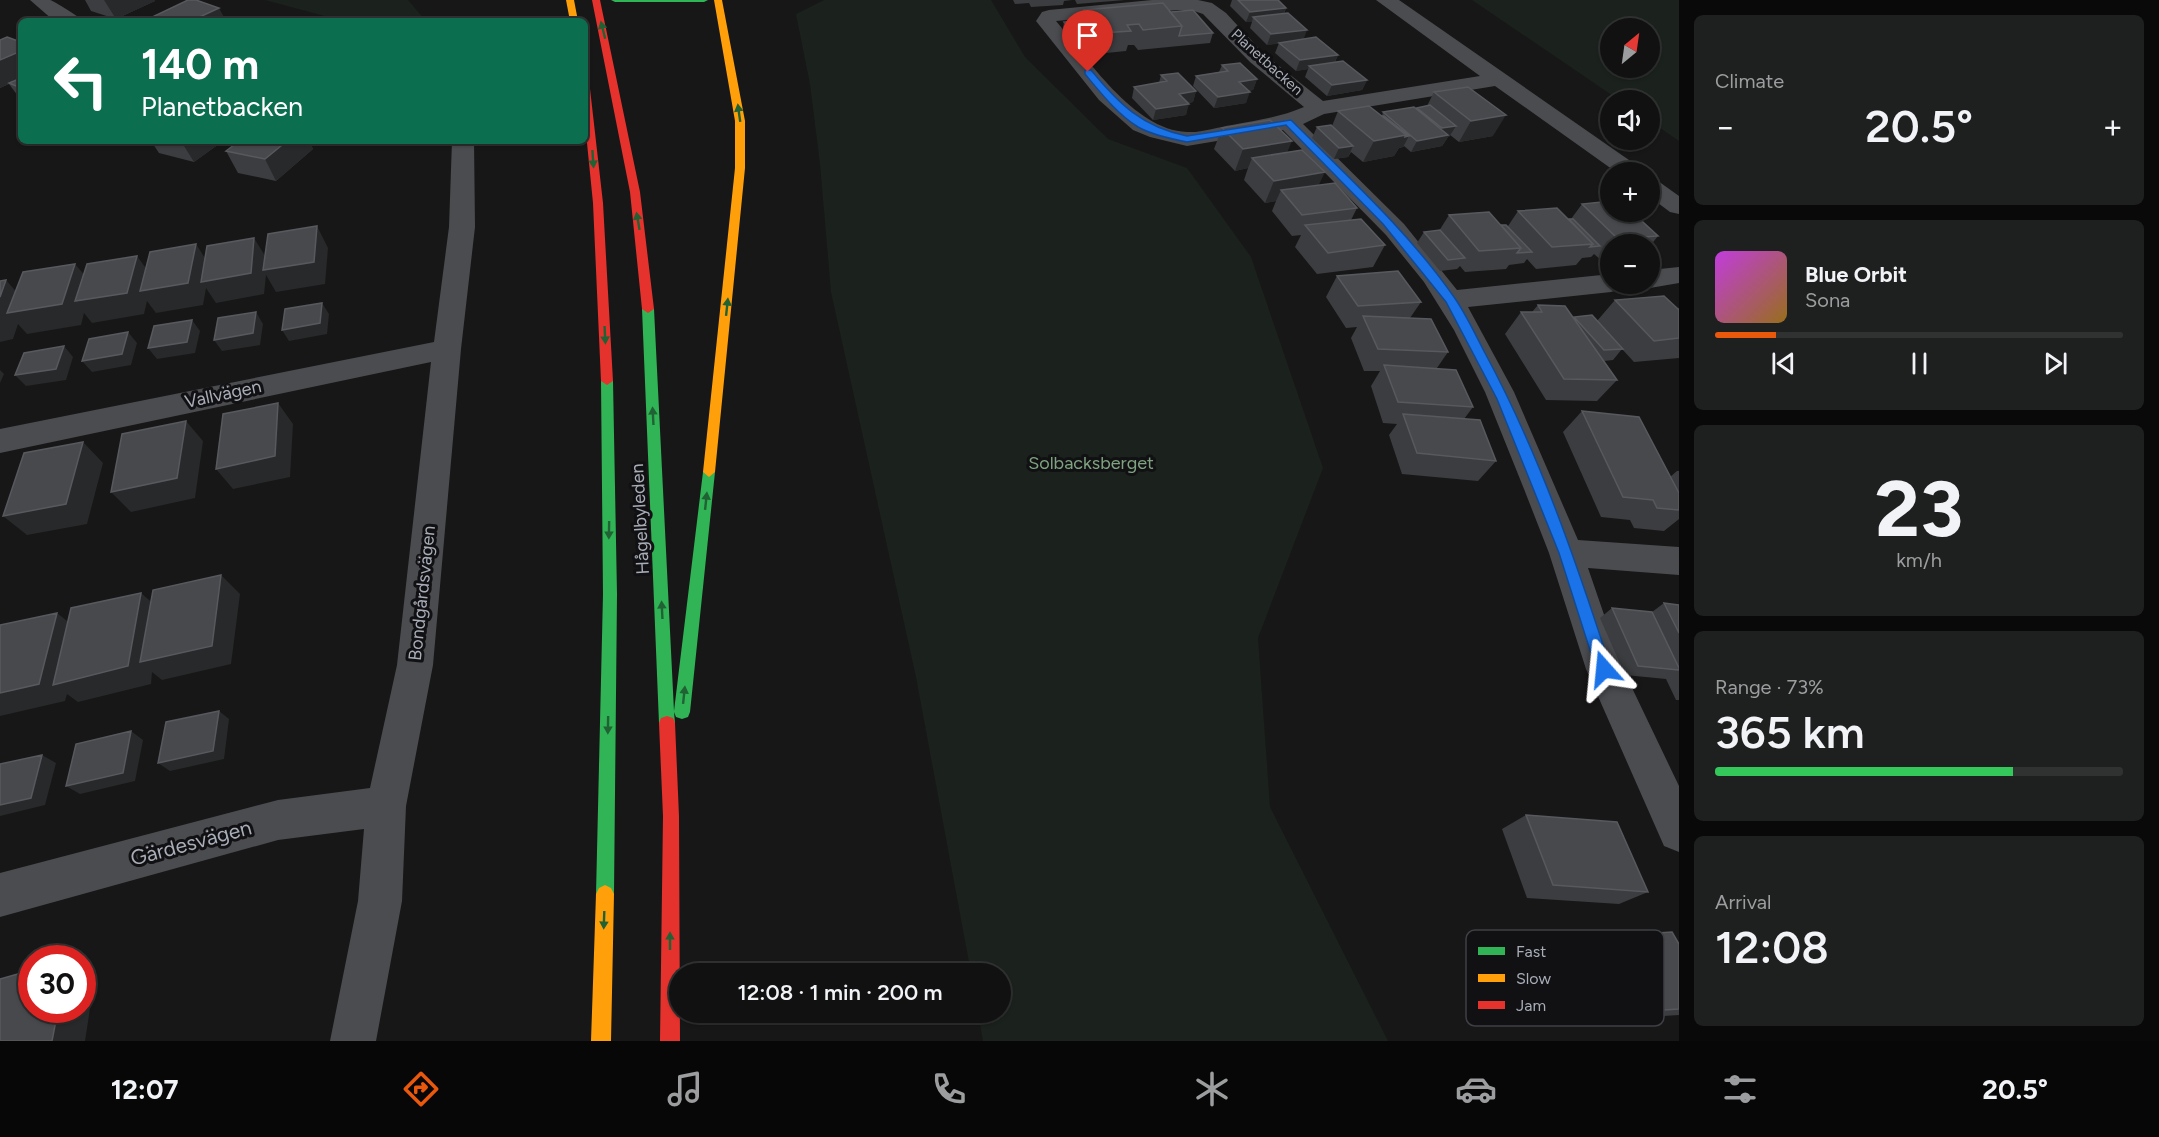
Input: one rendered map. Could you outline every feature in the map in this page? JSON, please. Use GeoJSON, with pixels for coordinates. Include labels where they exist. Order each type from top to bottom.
{"type":"FeatureCollection","features":[{"type":"Feature","properties":{"kind":"main road"},"geometry":{"type":"LineString","coordinates":[[570,0],[573,18]]}},
{"type":"Feature","properties":{"kind":"main road","name":"Hågelbyleden"},"geometry":{"type":"LineString","coordinates":[[596,0],[621,114],[646,269],[671,816],[670,1041]]}},
{"type":"Feature","properties":{"kind":"main road"},"geometry":{"type":"LineString","coordinates":[[615,0],[672,2],[704,0]]}},
{"type":"Feature","properties":{"kind":"main road"},"geometry":{"type":"LineString","coordinates":[[671,816],[717,411],[740,168],[740,121],[718,0]]}},
{"type":"Feature","properties":{"kind":"main road","name":"Hågelbyleden"},"geometry":{"type":"LineString","coordinates":[[588,115],[602,277],[610,437],[607,832],[601,1041]]}},
{"type":"Feature","properties":{"kind":"street"},"geometry":{"type":"LineString","coordinates":[[40,0],[65,18]]}},
{"type":"Feature","properties":{"kind":"street"},"geometry":{"type":"LineString","coordinates":[[1386,0],[1617,162]]}},
{"type":"Feature","properties":{"kind":"street","name":"Planetbacken"},"geometry":{"type":"LineString","coordinates":[[1320,108],[1270,69],[1238,40],[1217,15],[1206,7],[1191,3],[1164,4],[1049,16],[1046,21],[1107,95],[1141,125],[1187,139],[1288,122],[1320,108],[1501,79]]}},
{"type":"Feature","properties":{"kind":"street","name":"Planetbacken"},"geometry":{"type":"LineString","coordinates":[[1288,122],[1387,222],[1430,272],[1450,300],[1503,399],[1566,553],[1604,669],[1679,831]]}},
{"type":"Feature","properties":{"kind":"street","name":"Bondgårdsvägen"},"geometry":{"type":"LineString","coordinates":[[353,1041],[380,902],[386,806],[415,665],[447,349],[462,227],[464,144]]}},
{"type":"Feature","properties":{"kind":"street"},"geometry":{"type":"LineString","coordinates":[[1660,193],[1679,207]]}},
{"type":"Feature","properties":{"kind":"street"},"geometry":{"type":"LineString","coordinates":[[1660,278],[1679,275]]}},
{"type":"Feature","properties":{"kind":"street"},"geometry":{"type":"LineString","coordinates":[[1450,300],[1600,284]]}},
{"type":"Feature","properties":{"kind":"street","name":"Vallvägen"},"geometry":{"type":"LineString","coordinates":[[0,441],[447,349]]}},
{"type":"Feature","properties":{"kind":"street"},"geometry":{"type":"LineString","coordinates":[[1566,553],[1679,561]]}},
{"type":"Feature","properties":{"kind":"street","name":"Gärdesvägen"},"geometry":{"type":"LineString","coordinates":[[0,895],[278,820],[386,806]]}},
{"type":"Feature","properties":{"kind":"green space"},"geometry":{"type":"Polygon","coordinates":[[[265,0],[408,0],[423,18],[352,18],[328,17],[265,0]]]}},
{"type":"Feature","properties":{"kind":"green space","name":"Solbacksberget"},"geometry":{"type":"Polygon","coordinates":[[[824,0],[991,0],[1025,57],[1108,139],[1187,168],[1251,257],[1323,468],[1258,638],[1270,807],[1388,1041],[983,1041],[980,1023],[1011,1023],[1011,963],[969,963],[916,677],[831,292],[820,164],[810,84],[796,14],[824,0]]]}},
{"type":"Feature","properties":{"kind":"green space"},"geometry":{"type":"Polygon","coordinates":[[[1472,0],[1679,0],[1679,141],[1660,128],[1660,90],[1604,90],[1472,0]]]}},
{"type":"Feature","properties":{"kind":"building"},"geometry":{"type":"Polygon","coordinates":[[[188,0],[196,0],[219,8],[197,18],[150,18],[188,0]]]}},
{"type":"Feature","properties":{"kind":"building"},"geometry":{"type":"Polygon","coordinates":[[[1238,0],[1278,0],[1286,8],[1250,12],[1238,0]]]}},
{"type":"Feature","properties":{"kind":"building"},"geometry":{"type":"Polygon","coordinates":[[[1163,3],[1182,26],[1143,30],[1139,24],[1127,25],[1131,31],[1101,33],[1084,10],[1163,3]]]}},
{"type":"Feature","properties":{"kind":"building"},"geometry":{"type":"Polygon","coordinates":[[[1193,10],[1213,33],[1179,36],[1182,26],[1170,12],[1193,10]]]}},
{"type":"Feature","properties":{"kind":"building"},"geometry":{"type":"Polygon","coordinates":[[[1288,13],[1307,30],[1271,34],[1253,17],[1288,13]]]}},
{"type":"Feature","properties":{"kind":"building"},"geometry":{"type":"Polygon","coordinates":[[[1082,20],[1095,38],[1077,40],[1064,22],[1082,20]]]}},
{"type":"Feature","properties":{"kind":"building"},"geometry":{"type":"Polygon","coordinates":[[[7,37],[18,41],[18,52],[0,60],[0,40],[7,37]]]}},
{"type":"Feature","properties":{"kind":"building"},"geometry":{"type":"Polygon","coordinates":[[[1316,37],[1338,55],[1300,60],[1279,43],[1316,37]]]}},
{"type":"Feature","properties":{"kind":"building"},"geometry":{"type":"Polygon","coordinates":[[[1343,61],[1367,80],[1332,85],[1309,66],[1343,61]]]}},
{"type":"Feature","properties":{"kind":"building"},"geometry":{"type":"Polygon","coordinates":[[[1240,63],[1257,79],[1239,82],[1250,92],[1218,97],[1196,76],[1228,71],[1222,65],[1240,63]]]}},
{"type":"Feature","properties":{"kind":"building"},"geometry":{"type":"Polygon","coordinates":[[[1178,73],[1196,91],[1179,94],[1189,104],[1156,109],[1134,87],[1167,81],[1161,75],[1178,73]]]}},
{"type":"Feature","properties":{"kind":"building"},"geometry":{"type":"Polygon","coordinates":[[[18,79],[18,87],[9,83],[18,79]]]}},
{"type":"Feature","properties":{"kind":"building"},"geometry":{"type":"Polygon","coordinates":[[[1468,87],[1506,115],[1471,121],[1434,92],[1468,87]]]}},
{"type":"Feature","properties":{"kind":"building"},"geometry":{"type":"Polygon","coordinates":[[[1430,105],[1456,126],[1442,128],[1417,108],[1430,105]]]}},
{"type":"Feature","properties":{"kind":"building"},"geometry":{"type":"Polygon","coordinates":[[[1369,106],[1406,135],[1374,141],[1338,111],[1369,106]]]}},
{"type":"Feature","properties":{"kind":"building"},"geometry":{"type":"Polygon","coordinates":[[[1414,107],[1448,135],[1417,141],[1383,112],[1414,107]]]}},
{"type":"Feature","properties":{"kind":"building"},"geometry":{"type":"Polygon","coordinates":[[[1382,116],[1409,136],[1405,137],[1406,135],[1382,116]]]}},
{"type":"Feature","properties":{"kind":"building"},"geometry":{"type":"Polygon","coordinates":[[[1270,120],[1292,141],[1243,149],[1222,128],[1270,120]]]}},
{"type":"Feature","properties":{"kind":"building"},"geometry":{"type":"Polygon","coordinates":[[[1331,125],[1353,146],[1339,148],[1317,127],[1331,125]]]}},
{"type":"Feature","properties":{"kind":"building"},"geometry":{"type":"Polygon","coordinates":[[[235,144],[283,144],[265,159],[226,151],[235,144]]]}},
{"type":"Feature","properties":{"kind":"building"},"geometry":{"type":"Polygon","coordinates":[[[1302,150],[1325,172],[1274,181],[1252,158],[1302,150]]]}},
{"type":"Feature","properties":{"kind":"building"},"geometry":{"type":"Polygon","coordinates":[[[1335,183],[1357,208],[1302,215],[1281,190],[1335,183]]]}},
{"type":"Feature","properties":{"kind":"building"},"geometry":{"type":"Polygon","coordinates":[[[1600,202],[1600,222],[1582,204],[1600,202]]]}},
{"type":"Feature","properties":{"kind":"building"},"geometry":{"type":"Polygon","coordinates":[[[1557,208],[1593,244],[1552,247],[1518,211],[1557,208]]]}},
{"type":"Feature","properties":{"kind":"building"},"geometry":{"type":"Polygon","coordinates":[[[1489,212],[1521,248],[1479,251],[1449,215],[1489,212]]]}},
{"type":"Feature","properties":{"kind":"building"},"geometry":{"type":"Polygon","coordinates":[[[1361,219],[1385,245],[1328,253],[1305,225],[1361,219]]]}},
{"type":"Feature","properties":{"kind":"building"},"geometry":{"type":"Polygon","coordinates":[[[1569,219],[1573,219],[1600,246],[1590,247],[1593,244],[1569,219]]]}},
{"type":"Feature","properties":{"kind":"building"},"geometry":{"type":"Polygon","coordinates":[[[1601,222],[1643,222],[1656,234],[1613,234],[1601,222]]]}},
{"type":"Feature","properties":{"kind":"building"},"geometry":{"type":"Polygon","coordinates":[[[1501,225],[1506,225],[1532,252],[1517,253],[1521,248],[1501,225]]]}},
{"type":"Feature","properties":{"kind":"building"},"geometry":{"type":"Polygon","coordinates":[[[317,226],[314,262],[263,270],[268,234],[317,226]]]}},
{"type":"Feature","properties":{"kind":"building"},"geometry":{"type":"Polygon","coordinates":[[[1440,230],[1465,258],[1448,260],[1424,232],[1440,230]]]}},
{"type":"Feature","properties":{"kind":"building"},"geometry":{"type":"Polygon","coordinates":[[[254,238],[251,273],[201,282],[207,246],[254,238]]]}},
{"type":"Feature","properties":{"kind":"building"},"geometry":{"type":"Polygon","coordinates":[[[196,244],[188,283],[140,291],[150,252],[196,244]]]}},
{"type":"Feature","properties":{"kind":"building"},"geometry":{"type":"Polygon","coordinates":[[[137,256],[127,293],[75,301],[87,264],[137,256]]]}},
{"type":"Feature","properties":{"kind":"building"},"geometry":{"type":"Polygon","coordinates":[[[75,264],[62,304],[7,313],[23,272],[75,264]]]}},
{"type":"Feature","properties":{"kind":"building"},"geometry":{"type":"Polygon","coordinates":[[[1398,271],[1421,302],[1358,306],[1337,276],[1398,271]]]}},
{"type":"Feature","properties":{"kind":"building"},"geometry":{"type":"Polygon","coordinates":[[[6,280],[0,297],[0,281],[6,280]]]}},
{"type":"Feature","properties":{"kind":"building"},"geometry":{"type":"Polygon","coordinates":[[[1664,296],[1679,310],[1679,338],[1654,341],[1615,300],[1664,296]]]}},
{"type":"Feature","properties":{"kind":"building"},"geometry":{"type":"Polygon","coordinates":[[[322,303],[320,323],[282,330],[285,309],[322,303]]]}},
{"type":"Feature","properties":{"kind":"building"},"geometry":{"type":"Polygon","coordinates":[[[1538,305],[1565,306],[1617,380],[1564,379],[1521,312],[1542,312],[1538,305]]]}},
{"type":"Feature","properties":{"kind":"building"},"geometry":{"type":"Polygon","coordinates":[[[256,312],[253,333],[214,340],[218,318],[256,312]]]}},
{"type":"Feature","properties":{"kind":"building"},"geometry":{"type":"Polygon","coordinates":[[[1592,315],[1623,349],[1604,350],[1574,317],[1592,315]]]}},
{"type":"Feature","properties":{"kind":"building"},"geometry":{"type":"Polygon","coordinates":[[[1363,316],[1431,319],[1448,352],[1378,349],[1363,316]]]}},
{"type":"Feature","properties":{"kind":"building"},"geometry":{"type":"Polygon","coordinates":[[[192,320],[187,342],[148,348],[154,326],[192,320]]]}},
{"type":"Feature","properties":{"kind":"building"},"geometry":{"type":"Polygon","coordinates":[[[128,332],[122,354],[82,361],[89,339],[128,332]]]}},
{"type":"Feature","properties":{"kind":"building"},"geometry":{"type":"Polygon","coordinates":[[[64,346],[56,369],[15,375],[24,353],[64,346]]]}},
{"type":"Feature","properties":{"kind":"building"},"geometry":{"type":"Polygon","coordinates":[[[1384,365],[1456,370],[1473,407],[1398,402],[1384,365]]]}},
{"type":"Feature","properties":{"kind":"building"},"geometry":{"type":"Polygon","coordinates":[[[278,403],[275,456],[216,469],[223,414],[278,403]]]}},
{"type":"Feature","properties":{"kind":"building"},"geometry":{"type":"Polygon","coordinates":[[[1582,411],[1639,417],[1679,493],[1679,510],[1657,508],[1653,500],[1623,497],[1582,411]]]}},
{"type":"Feature","properties":{"kind":"building"},"geometry":{"type":"Polygon","coordinates":[[[1403,414],[1480,420],[1496,461],[1417,453],[1403,414]]]}},
{"type":"Feature","properties":{"kind":"building"},"geometry":{"type":"Polygon","coordinates":[[[186,421],[177,478],[111,492],[122,434],[186,421]]]}},
{"type":"Feature","properties":{"kind":"building"},"geometry":{"type":"Polygon","coordinates":[[[83,442],[66,504],[3,516],[24,453],[83,442]]]}},
{"type":"Feature","properties":{"kind":"building"},"geometry":{"type":"Polygon","coordinates":[[[221,575],[212,646],[140,662],[153,590],[221,575]]]}},
{"type":"Feature","properties":{"kind":"building"},"geometry":{"type":"Polygon","coordinates":[[[141,593],[128,666],[53,685],[71,608],[141,593]]]}},
{"type":"Feature","properties":{"kind":"building"},"geometry":{"type":"Polygon","coordinates":[[[1664,603],[1679,605],[1679,633],[1664,603]]]}},
{"type":"Feature","properties":{"kind":"building"},"geometry":{"type":"Polygon","coordinates":[[[1612,608],[1652,612],[1679,670],[1638,666],[1612,608]]]}},
{"type":"Feature","properties":{"kind":"building"},"geometry":{"type":"Polygon","coordinates":[[[57,613],[39,684],[0,693],[0,625],[57,613]]]}},
{"type":"Feature","properties":{"kind":"building"},"geometry":{"type":"Polygon","coordinates":[[[219,711],[213,751],[158,763],[166,722],[219,711]]]}},
{"type":"Feature","properties":{"kind":"building"},"geometry":{"type":"Polygon","coordinates":[[[131,731],[123,773],[66,786],[76,744],[131,731]]]}},
{"type":"Feature","properties":{"kind":"building"},"geometry":{"type":"Polygon","coordinates":[[[42,755],[31,798],[0,805],[0,764],[42,755]]]}},
{"type":"Feature","properties":{"kind":"building"},"geometry":{"type":"Polygon","coordinates":[[[1526,815],[1617,822],[1648,892],[1553,885],[1526,815]]]}},
{"type":"Feature","properties":{"kind":"building"},"geometry":{"type":"Polygon","coordinates":[[[1672,932],[1679,944],[1679,1009],[1664,1010],[1664,933],[1672,932]]]}},
{"type":"Feature","properties":{"kind":"building"},"geometry":{"type":"Polygon","coordinates":[[[18,974],[18,1023],[55,1023],[52,1041],[0,1041],[0,979],[18,974]]]}},
{"type":"Feature","properties":{"kind":"traffic: fast"},"geometry":{"type":"LineString","coordinates":[[615,0],[704,0]]}},
{"type":"Feature","properties":{"kind":"traffic: fast"},"geometry":{"type":"LineString","coordinates":[[648,309],[667,723]]}},
{"type":"Feature","properties":{"kind":"traffic: fast"},"geometry":{"type":"LineString","coordinates":[[605,894],[610,594],[607,381]]}},
{"type":"Feature","properties":{"kind":"traffic: fast"},"geometry":{"type":"LineString","coordinates":[[682,712],[709,472]]}},
{"type":"Feature","properties":{"kind":"traffic: slow"},"geometry":{"type":"LineString","coordinates":[[570,0],[573,18]]}},
{"type":"Feature","properties":{"kind":"traffic: slow"},"geometry":{"type":"LineString","coordinates":[[709,472],[740,168],[740,121],[718,0]]}},
{"type":"Feature","properties":{"kind":"traffic: slow"},"geometry":{"type":"LineString","coordinates":[[601,1041],[605,894]]}},
{"type":"Feature","properties":{"kind":"traffic: jam"},"geometry":{"type":"LineString","coordinates":[[596,0],[635,192],[648,309]]}},
{"type":"Feature","properties":{"kind":"traffic: jam"},"geometry":{"type":"LineString","coordinates":[[588,108],[598,203],[607,381]]}},
{"type":"Feature","properties":{"kind":"traffic: jam"},"geometry":{"type":"LineString","coordinates":[[667,723],[671,816],[670,1041]]}},
{"type":"Feature","properties":{"kind":"route"},"geometry":{"type":"LineString","coordinates":[[1088,72],[1107,95],[1141,125],[1175,137],[1187,139],[1288,122],[1387,222],[1430,272],[1450,300],[1503,399],[1566,553],[1604,669]]}}]}
